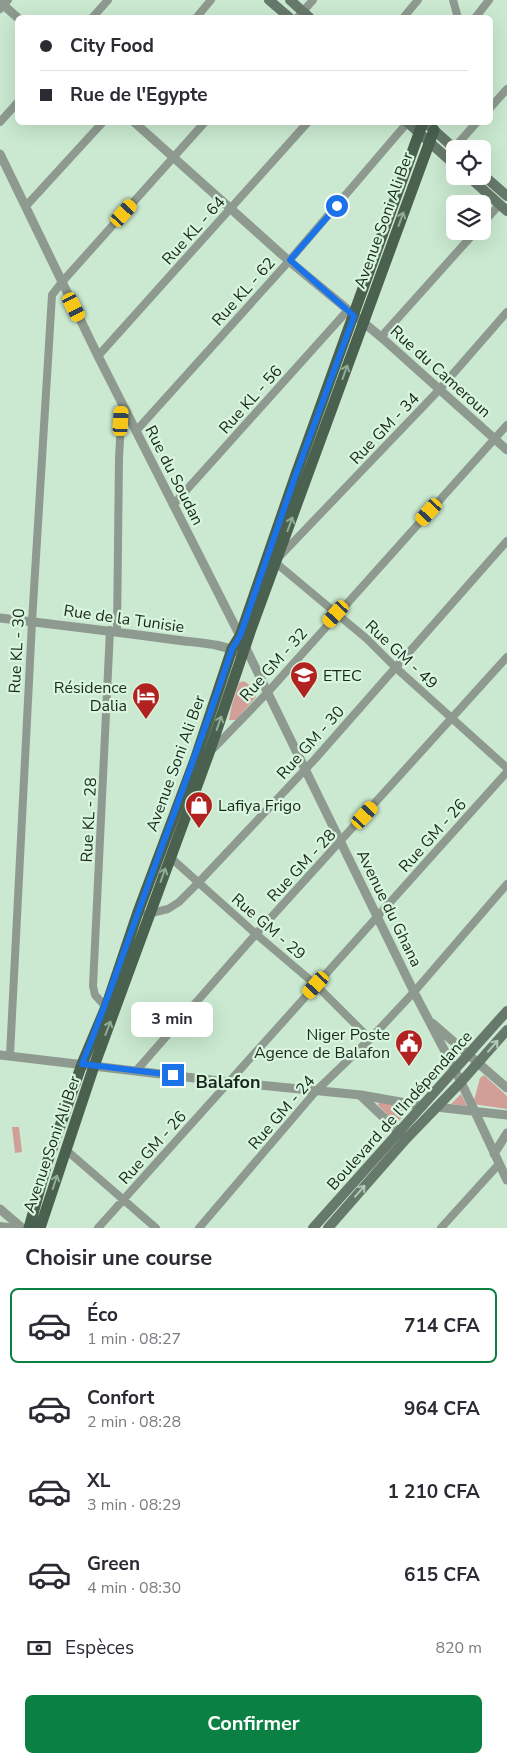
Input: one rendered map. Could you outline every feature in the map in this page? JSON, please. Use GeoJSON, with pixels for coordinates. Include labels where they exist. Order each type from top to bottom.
{"type":"FeatureCollection","features":[{"type":"Feature","properties":{"kind":"main road"},"geometry":{"type":"LineString","coordinates":[[269,0],[286,15]]}},
{"type":"Feature","properties":{"kind":"main road"},"geometry":{"type":"LineString","coordinates":[[290,0],[304,15]]}},
{"type":"Feature","properties":{"kind":"main road"},"geometry":{"type":"LineString","coordinates":[[427,126],[446,141]]}},
{"type":"Feature","properties":{"kind":"main road","name":"Avenue Soni Ali Ber"},"geometry":{"type":"LineString","coordinates":[[28,1228],[47,1163],[88,1065],[144,913],[232,649],[277,561],[355,316],[428,142],[427,126]]}},
{"type":"Feature","properties":{"kind":"main road","name":"Avenue Soni Ali Ber"},"geometry":{"type":"LineString","coordinates":[[40,1228],[66,1149],[88,1065],[106,1007],[144,913],[170,857],[209,753],[244,652],[257,600],[355,316],[427,126]]}},
{"type":"Feature","properties":{"kind":"main road"},"geometry":{"type":"LineString","coordinates":[[428,142],[446,158]]}},
{"type":"Feature","properties":{"kind":"main road"},"geometry":{"type":"LineString","coordinates":[[491,182],[507,196]]}},
{"type":"Feature","properties":{"kind":"main road"},"geometry":{"type":"LineString","coordinates":[[478,185],[503,208]]}},
{"type":"Feature","properties":{"kind":"main road","name":"Boulevard de l'Indépendance"},"geometry":{"type":"LineString","coordinates":[[328,1228],[403,1136],[423,1106],[507,1011]]}},
{"type":"Feature","properties":{"kind":"main road","name":"Boulevard de l'Indépendance"},"geometry":{"type":"LineString","coordinates":[[313,1228],[403,1136],[436,1108],[507,1030]]}},
{"type":"Feature","properties":{"kind":"street"},"geometry":{"type":"LineString","coordinates":[[95,15],[108,0]]}},
{"type":"Feature","properties":{"kind":"street"},"geometry":{"type":"LineString","coordinates":[[198,15],[211,0]]}},
{"type":"Feature","properties":{"kind":"street"},"geometry":{"type":"LineString","coordinates":[[304,15],[313,0]]}},
{"type":"Feature","properties":{"kind":"street"},"geometry":{"type":"LineString","coordinates":[[406,15],[418,0]]}},
{"type":"Feature","properties":{"kind":"street"},"geometry":{"type":"LineString","coordinates":[[453,0],[457,15]]}},
{"type":"Feature","properties":{"kind":"street"},"geometry":{"type":"LineString","coordinates":[[478,15],[490,0]]}},
{"type":"Feature","properties":{"kind":"street"},"geometry":{"type":"LineString","coordinates":[[3,4],[15,15]]}},
{"type":"Feature","properties":{"kind":"street"},"geometry":{"type":"LineString","coordinates":[[493,105],[507,89]]}},
{"type":"Feature","properties":{"kind":"street"},"geometry":{"type":"LineString","coordinates":[[0,122],[15,105]]}},
{"type":"Feature","properties":{"kind":"street"},"geometry":{"type":"LineString","coordinates":[[26,206],[100,125]]}},
{"type":"Feature","properties":{"kind":"street","name":"Rue du Cameroun"},"geometry":{"type":"LineString","coordinates":[[137,125],[231,209],[381,337],[507,450]]}},
{"type":"Feature","properties":{"kind":"street","name":"Rue KL - 30"},"geometry":{"type":"LineString","coordinates":[[10,1056],[32,622],[52,295],[202,125]]}},
{"type":"Feature","properties":{"kind":"street","name":"Rue KL - 64"},"geometry":{"type":"LineString","coordinates":[[98,356],[305,125]]}},
{"type":"Feature","properties":{"kind":"street","name":"Rue KL - 62"},"geometry":{"type":"LineString","coordinates":[[136,431],[290,260],[405,125]]}},
{"type":"Feature","properties":{"kind":"street"},"geometry":{"type":"LineString","coordinates":[[461,140],[474,125]]}},
{"type":"Feature","properties":{"kind":"street","name":"Rue du Soudan"},"geometry":{"type":"LineString","coordinates":[[0,154],[98,356],[240,636],[244,652]]}},
{"type":"Feature","properties":{"kind":"street"},"geometry":{"type":"LineString","coordinates":[[491,217],[503,208]]}},
{"type":"Feature","properties":{"kind":"street"},"geometry":{"type":"LineString","coordinates":[[381,337],[468,240]]}},
{"type":"Feature","properties":{"kind":"street","name":"Rue GM - 34"},"geometry":{"type":"LineString","coordinates":[[277,561],[439,390],[507,312]]}},
{"type":"Feature","properties":{"kind":"street","name":"Rue KL - 56"},"geometry":{"type":"LineString","coordinates":[[173,506],[355,316]]}},
{"type":"Feature","properties":{"kind":"street","name":"Rue KL - 28"},"geometry":{"type":"LineString","coordinates":[[106,1007],[95,995],[93,986],[114,631],[122,402]]}},
{"type":"Feature","properties":{"kind":"street","name":"Rue GM - 32"},"geometry":{"type":"LineString","coordinates":[[194,760],[209,753],[267,693],[507,425]]}},
{"type":"Feature","properties":{"kind":"street","name":"Rue GM - 30"},"geometry":{"type":"LineString","coordinates":[[144,913],[168,909],[179,902],[199,882],[315,759],[507,542]]}},
{"type":"Feature","properties":{"kind":"street","name":"Rue GM - 49"},"geometry":{"type":"LineString","coordinates":[[277,561],[367,639],[395,667],[507,768]]}},
{"type":"Feature","properties":{"kind":"street","name":"Rue de la Tunisie"},"geometry":{"type":"LineString","coordinates":[[0,618],[114,631],[244,652]]}},
{"type":"Feature","properties":{"kind":"street","name":"Avenue du Ghana"},"geometry":{"type":"LineString","coordinates":[[244,652],[267,693],[414,992],[461,1082],[507,1180]]}},
{"type":"Feature","properties":{"kind":"street","name":"Rue GM - 28"},"geometry":{"type":"LineString","coordinates":[[136,1071],[256,934],[507,657]]}},
{"type":"Feature","properties":{"kind":"street","name":"Rue GM - 26"},"geometry":{"type":"LineString","coordinates":[[98,1228],[507,772]]}},
{"type":"Feature","properties":{"kind":"street","name":"Rue GM - 29"},"geometry":{"type":"LineString","coordinates":[[170,857],[316,985],[370,1039]]}},
{"type":"Feature","properties":{"kind":"street","name":"Rue GM - 24"},"geometry":{"type":"LineString","coordinates":[[200,1228],[316,1091],[370,1039],[414,992],[507,884]]}},
{"type":"Feature","properties":{"kind":"street","name":"Avenue du Ghana"},"geometry":{"type":"LineString","coordinates":[[428,1019],[507,1088]]}},
{"type":"Feature","properties":{"kind":"street"},"geometry":{"type":"LineString","coordinates":[[0,1055],[361,1096],[423,1106]]}},
{"type":"Feature","properties":{"kind":"street"},"geometry":{"type":"LineString","coordinates":[[361,1096],[403,1136]]}},
{"type":"Feature","properties":{"kind":"street"},"geometry":{"type":"LineString","coordinates":[[436,1108],[507,1115]]}},
{"type":"Feature","properties":{"kind":"street"},"geometry":{"type":"LineString","coordinates":[[494,1154],[507,1133]]}},
{"type":"Feature","properties":{"kind":"street"},"geometry":{"type":"LineString","coordinates":[[66,1149],[156,1228]]}},
{"type":"Feature","properties":{"kind":"street"},"geometry":{"type":"LineString","coordinates":[[441,1228],[499,1164]]}},
{"type":"Feature","properties":{"kind":"street"},"geometry":{"type":"LineString","coordinates":[[0,1209],[22,1228]]}},
{"type":"Feature","properties":{"kind":"street"},"geometry":{"type":"LineString","coordinates":[[0,1226],[17,1228]]}},
{"type":"Feature","properties":{"kind":"shaded area"},"geometry":{"type":"Polygon","coordinates":[[[243,681],[252,687],[256,697],[236,720],[229,720],[239,683],[243,681]]]}},
{"type":"Feature","properties":{"kind":"shaded area"},"geometry":{"type":"Polygon","coordinates":[[[484,1075],[507,1096],[507,1109],[473,1104],[480,1078],[484,1075]]]}},
{"type":"Feature","properties":{"kind":"shaded area"},"geometry":{"type":"Polygon","coordinates":[[[461,1094],[467,1106],[451,1104],[461,1094]]]}},
{"type":"Feature","properties":{"kind":"shaded area"},"geometry":{"type":"Polygon","coordinates":[[[379,1101],[410,1108],[396,1124],[378,1105],[379,1101]]]}},
{"type":"Feature","properties":{"kind":"shaded area"},"geometry":{"type":"Polygon","coordinates":[[[12,1127],[19,1127],[22,1152],[15,1153],[12,1127]]]}},
{"type":"Feature","properties":{"kind":"place","name":"ETEC"},"geometry":{"type":"Point","coordinates":[304,699]}},
{"type":"Feature","properties":{"kind":"place","name":"Résidence Dalia"},"geometry":{"type":"Point","coordinates":[146,720]}},
{"type":"Feature","properties":{"kind":"place","name":"Lafiya Frigo"},"geometry":{"type":"Point","coordinates":[199,829]}},
{"type":"Feature","properties":{"kind":"place","name":"Niger Poste Agence de Balafon"},"geometry":{"type":"Point","coordinates":[409,1067]}},
{"type":"Feature","properties":{"kind":"district","name":"Balafon"},"geometry":{"type":"Point","coordinates":[228,1082]}},
{"type":"Feature","properties":{"kind":"route"},"geometry":{"type":"LineString","coordinates":[[173,1075],[82,1064],[106,1007],[232,649],[240,636],[295,477],[354,316],[290,260],[337,206]]}}]}
